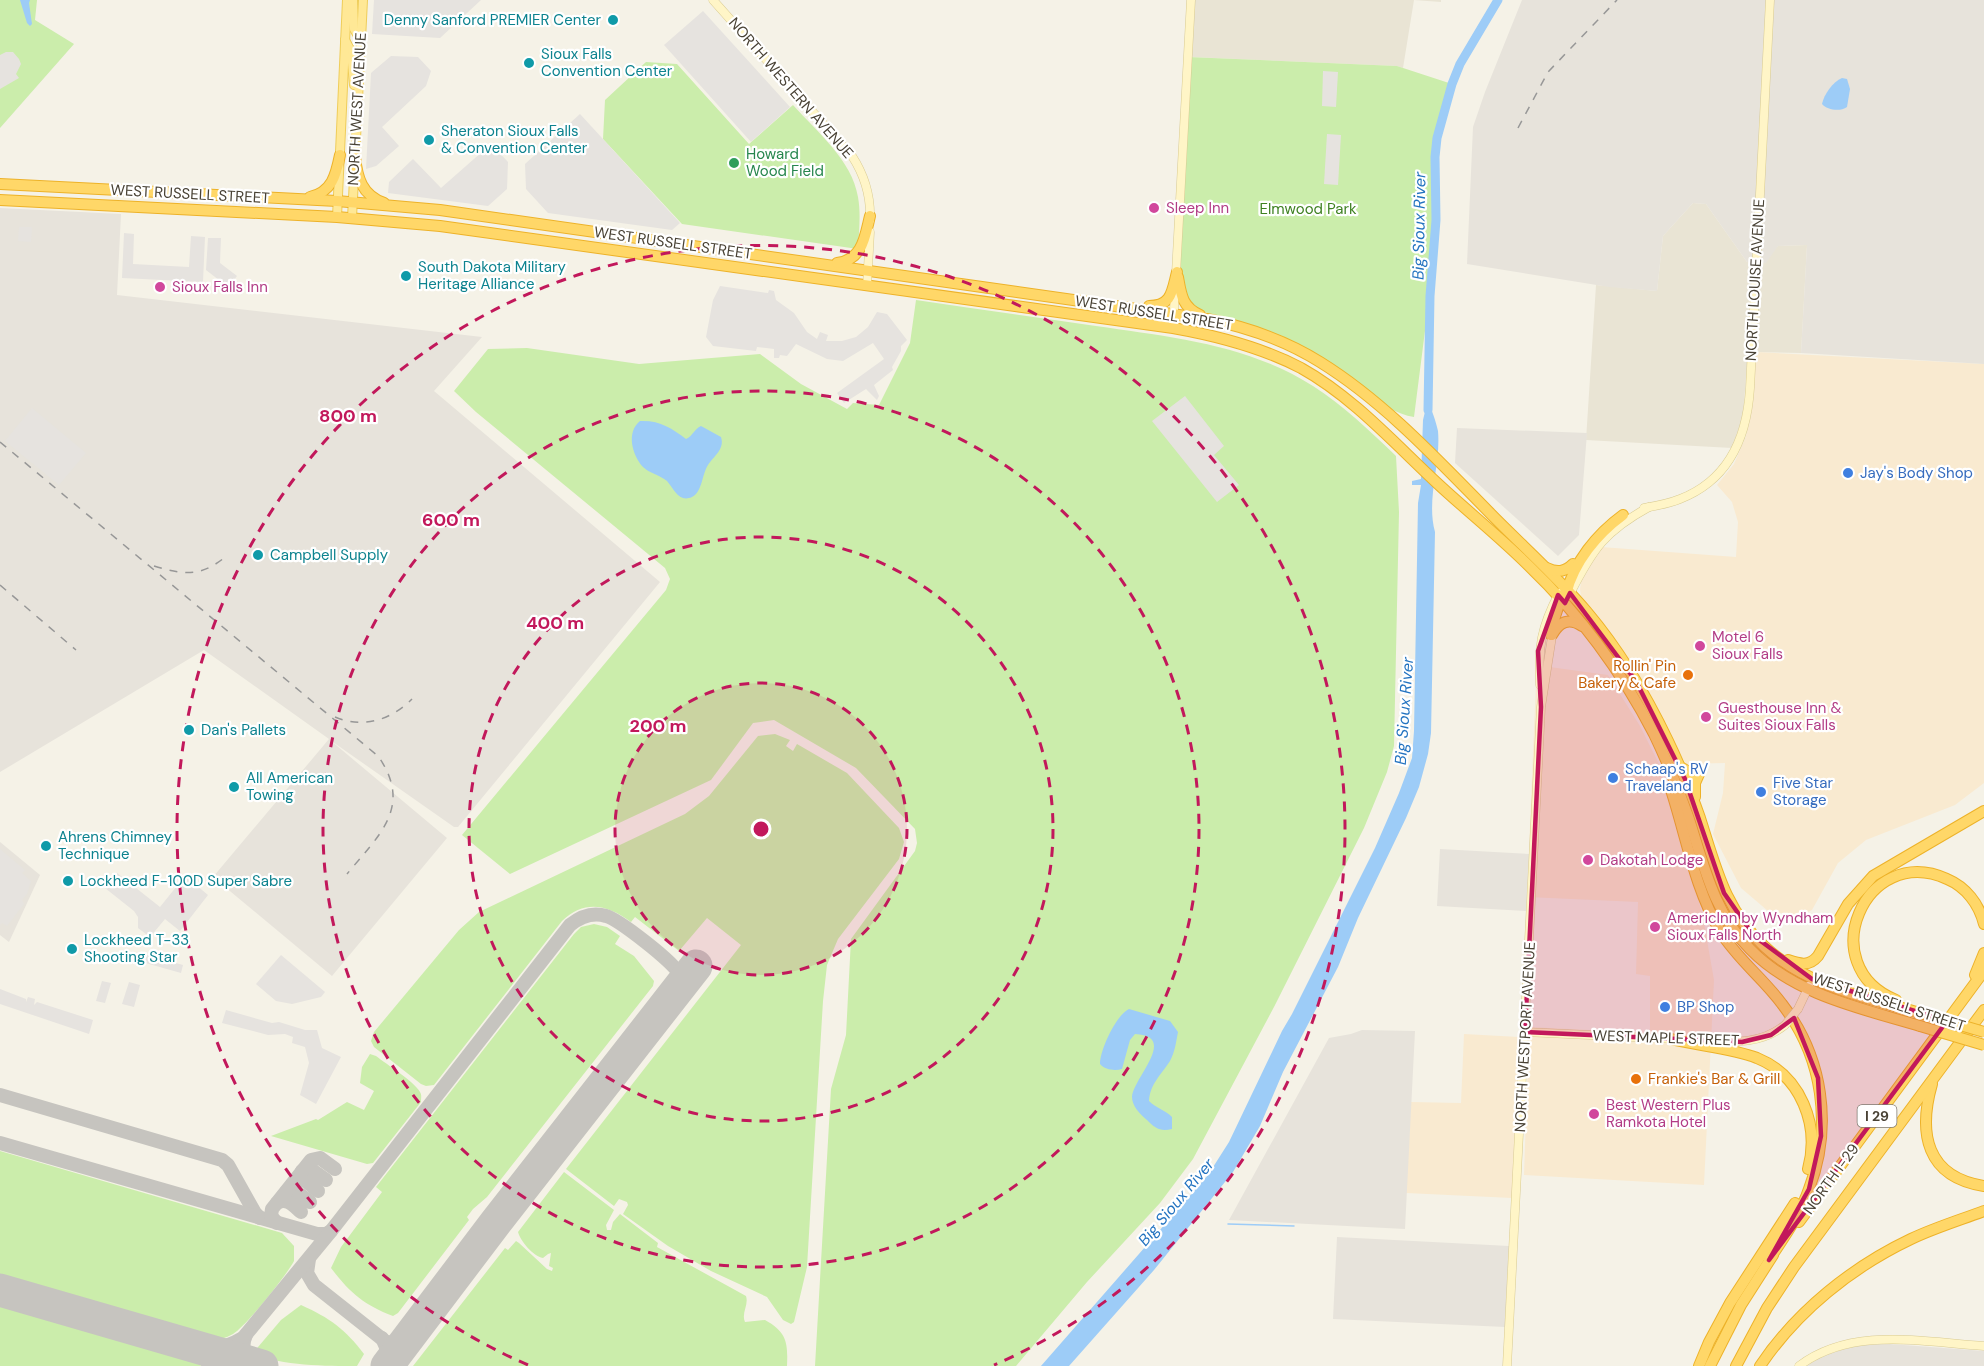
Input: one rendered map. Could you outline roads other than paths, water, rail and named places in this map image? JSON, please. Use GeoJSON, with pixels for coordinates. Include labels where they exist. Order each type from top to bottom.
{"type":"FeatureCollection","features":[{"type":"Feature","properties":{"kind":"highway"},"geometry":{"type":"LineString","coordinates":[[276,198],[308,198],[321,194],[334,180],[339,155]]}},
{"type":"Feature","properties":{"kind":"highway"},"geometry":{"type":"LineString","coordinates":[[355,156],[359,179],[367,193],[380,202],[396,206]]}},
{"type":"Feature","properties":{"kind":"highway","name":"WEST RUSSELL STREET"},"geometry":{"type":"LineString","coordinates":[[0,183],[353,202],[476,215],[1116,305],[1217,321],[1268,336],[1308,355],[1350,382],[1400,424],[1538,561],[1564,594],[1584,627],[1622,679],[1649,724],[1674,780],[1707,879],[1724,916],[1741,940],[1759,958],[1784,977],[1807,990],[1984,1045]]}},
{"type":"Feature","properties":{"kind":"highway","name":"WEST RUSSELL STREET"},"geometry":{"type":"LineString","coordinates":[[0,200],[337,217],[474,230],[1173,328],[1254,347],[1301,368],[1343,396],[1450,496],[1564,594],[1605,635],[1628,668],[1658,720],[1680,767],[1716,874],[1730,903],[1749,930],[1776,956],[1812,979],[1984,1032]]}},
{"type":"Feature","properties":{"kind":"highway"},"geometry":{"type":"LineString","coordinates":[[807,262],[840,263],[854,257],[862,247],[870,216]]}},
{"type":"Feature","properties":{"kind":"highway"},"geometry":{"type":"LineString","coordinates":[[784,274],[854,276],[863,274],[867,270]]}},
{"type":"Feature","properties":{"kind":"highway"},"geometry":{"type":"LineString","coordinates":[[1116,305],[1162,304],[1171,294],[1177,272]]}},
{"type":"Feature","properties":{"kind":"highway"},"geometry":{"type":"LineString","coordinates":[[1177,272],[1181,294],[1187,307],[1195,313],[1217,321]]}},
{"type":"Feature","properties":{"kind":"highway"},"geometry":{"type":"LineString","coordinates":[[867,286],[882,280],[939,280]]}},
{"type":"Feature","properties":{"kind":"highway"},"geometry":{"type":"LineString","coordinates":[[1551,635],[1552,623],[1582,557],[1604,531],[1623,515]]}},
{"type":"Feature","properties":{"kind":"highway"},"geometry":{"type":"LineString","coordinates":[[1538,561],[1555,571],[1563,571],[1573,564]]}},
{"type":"Feature","properties":{"kind":"highway"},"geometry":{"type":"LineString","coordinates":[[1551,635],[1557,626],[1566,621],[1574,621],[1584,627]]}},
{"type":"Feature","properties":{"kind":"highway"},"geometry":{"type":"LineString","coordinates":[[1649,724],[1703,894],[1713,918],[1735,952],[1778,998],[1798,1026],[1818,1078],[1822,1118],[1814,1175],[1793,1223],[1769,1260]]}},
{"type":"Feature","properties":{"kind":"highway"},"geometry":{"type":"LineString","coordinates":[[1776,956],[1803,965],[1811,963],[1818,956],[1856,893],[1882,870],[1984,811]]}},
{"type":"Feature","properties":{"kind":"highway"},"geometry":{"type":"LineString","coordinates":[[1923,1014],[1884,994],[1871,984],[1862,971],[1855,955],[1853,938],[1856,919],[1864,902],[1876,888],[1891,879],[1916,873],[1932,874],[1950,880],[1965,890],[1977,906],[1984,924]]}},
{"type":"Feature","properties":{"kind":"highway"},"geometry":{"type":"LineString","coordinates":[[1812,979],[1843,912]]}},
{"type":"Feature","properties":{"kind":"highway"},"geometry":{"type":"LineString","coordinates":[[1954,1011],[1960,995],[1978,970],[1984,953]]}},
{"type":"Feature","properties":{"kind":"highway","name":"NORTH I-29"},"geometry":{"type":"LineString","coordinates":[[1710,1366],[1736,1313],[1769,1260],[1984,971]]}},
{"type":"Feature","properties":{"kind":"highway","name":"NORTH I-29"},"geometry":{"type":"LineString","coordinates":[[1736,1366],[1767,1308],[1794,1267],[1984,1010]]}},
{"type":"Feature","properties":{"kind":"highway"},"geometry":{"type":"LineString","coordinates":[[1671,1039],[1742,1054],[1774,1068],[1793,1086],[1803,1102],[1812,1139],[1810,1162],[1795,1203],[1730,1302],[1699,1366]]}},
{"type":"Feature","properties":{"kind":"highway"},"geometry":{"type":"LineString","coordinates":[[1934,1078],[1925,1123],[1934,1156],[1942,1166],[1960,1179],[1984,1186]]}},
{"type":"Feature","properties":{"kind":"highway"},"geometry":{"type":"LineString","coordinates":[[1760,1366],[1803,1315],[1862,1267],[1913,1239],[1984,1211]]}},
{"type":"Feature","properties":{"kind":"main road","name":"NORTH WEST AVENUE"},"geometry":{"type":"LineString","coordinates":[[337,217],[347,0]]}},
{"type":"Feature","properties":{"kind":"main road"},"geometry":{"type":"LineString","coordinates":[[353,0],[354,29],[361,41]]}},
{"type":"Feature","properties":{"kind":"main road","name":"NORTH WEST AVENUE"},"geometry":{"type":"LineString","coordinates":[[352,218],[363,0]]}},
{"type":"Feature","properties":{"kind":"main road"},"geometry":{"type":"LineString","coordinates":[[345,40],[351,51],[357,100]]}},
{"type":"Feature","properties":{"kind":"street","name":"NORTH WESTERN AVENUE"},"geometry":{"type":"LineString","coordinates":[[713,0],[852,156],[861,171],[867,188],[870,216],[867,286]]}},
{"type":"Feature","properties":{"kind":"street"},"geometry":{"type":"LineString","coordinates":[[1173,328],[1191,0]]}},
{"type":"Feature","properties":{"kind":"street","name":"NORTH LOUISE AVENUE"},"geometry":{"type":"LineString","coordinates":[[1564,594],[1573,564],[1594,535],[1623,515],[1688,496],[1710,481],[1728,461],[1739,444],[1745,427],[1750,388],[1770,0]]}},
{"type":"Feature","properties":{"kind":"street","name":"NORTH LOUISE AVENUE"},"geometry":{"type":"LineString","coordinates":[[1564,594],[1602,541],[1616,527],[1649,507]]}},
{"type":"Feature","properties":{"kind":"street","name":"NORTH WESTPORT AVENUE"},"geometry":{"type":"LineString","coordinates":[[1507,1366],[1541,707],[1539,642],[1543,626],[1564,594]]}},
{"type":"Feature","properties":{"kind":"street","name":"NORTH WESTPORT AVENUE"},"geometry":{"type":"LineString","coordinates":[[1541,707],[1551,635]]}},
{"type":"Feature","properties":{"kind":"street","name":"WEST MAPLE STREET"},"geometry":{"type":"LineString","coordinates":[[1525,1032],[1750,1042],[1771,1035],[1785,1025],[1798,1009],[1812,979]]}},
{"type":"Feature","properties":{"kind":"street"},"geometry":{"type":"LineString","coordinates":[[1799,1366],[1823,1351],[1857,1341],[1880,1340],[1984,1346]]}},
{"type":"Feature","properties":{"kind":"water"},"geometry":{"type":"Polygon","coordinates":[[[20,0],[30,0],[32,24],[30,26],[27,23],[20,0]]]}},
{"type":"Feature","properties":{"kind":"water"},"geometry":{"type":"Polygon","coordinates":[[[1842,78],[1847,79],[1850,89],[1847,107],[1837,110],[1827,108],[1822,104],[1825,96],[1832,85],[1842,78]]]}},
{"type":"Feature","properties":{"kind":"water"},"geometry":{"type":"Polygon","coordinates":[[[1428,399],[1438,431],[1438,456],[1432,507],[1435,532],[1431,733],[1419,787],[1358,918],[1338,967],[1283,1072],[1260,1126],[1233,1172],[1154,1270],[1069,1366],[1041,1366],[1208,1175],[1229,1142],[1282,1031],[1375,848],[1399,793],[1412,758],[1414,731],[1418,503],[1421,485],[1412,485],[1412,481],[1421,479],[1423,420],[1428,399]]]}},
{"type":"Feature","properties":{"kind":"water"},"geometry":{"type":"Polygon","coordinates":[[[640,421],[665,426],[686,439],[701,426],[721,437],[722,445],[708,465],[695,495],[687,498],[680,497],[667,481],[645,469],[639,462],[632,444],[632,437],[640,421]]]}},
{"type":"Feature","properties":{"kind":"water"},"geometry":{"type":"Polygon","coordinates":[[[1129,1009],[1170,1021],[1178,1032],[1172,1058],[1154,1085],[1149,1101],[1172,1117],[1172,1129],[1161,1130],[1155,1127],[1139,1112],[1132,1100],[1134,1089],[1154,1050],[1153,1042],[1148,1037],[1135,1034],[1130,1040],[1122,1069],[1105,1068],[1100,1064],[1110,1034],[1119,1018],[1129,1009]]]}},
{"type":"Feature","properties":{"kind":"waterway","name":"Big Sioux River"},"geometry":{"type":"LineString","coordinates":[[1428,410],[1437,138],[1460,64],[1498,0]]}},
{"type":"Feature","properties":{"kind":"waterway"},"geometry":{"type":"LineString","coordinates":[[1228,1224],[1294,1226]]}},
{"type":"Feature","properties":{"kind":"railway"},"geometry":{"type":"LineString","coordinates":[[1518,128],[1548,72],[1617,0]]}},
{"type":"Feature","properties":{"kind":"railway"},"geometry":{"type":"LineString","coordinates":[[0,442],[378,756],[388,774],[393,791],[392,806],[388,820],[380,833],[347,874]]}},
{"type":"Feature","properties":{"kind":"railway"},"geometry":{"type":"LineString","coordinates":[[154,566],[191,572],[207,569],[224,558]]}},
{"type":"Feature","properties":{"kind":"railway"},"geometry":{"type":"LineString","coordinates":[[0,585],[76,650]]}},
{"type":"Feature","properties":{"kind":"railway"},"geometry":{"type":"LineString","coordinates":[[335,717],[356,722],[376,720],[395,712],[412,699]]}},
{"type":"Feature","properties":{"kind":"place","name":"Denny Sanford PREMIER Center"},"geometry":{"type":"Point","coordinates":[613,20]}},
{"type":"Feature","properties":{"kind":"place","name":"Sioux Falls Convention Center"},"geometry":{"type":"Point","coordinates":[529,63]}},
{"type":"Feature","properties":{"kind":"place","name":"Sheraton Sioux Falls & Convention Center"},"geometry":{"type":"Point","coordinates":[429,140]}},
{"type":"Feature","properties":{"kind":"place","name":"Howard Wood Field"},"geometry":{"type":"Point","coordinates":[734,163]}},
{"type":"Feature","properties":{"kind":"place","name":"Sleep Inn"},"geometry":{"type":"Point","coordinates":[1154,208]}},
{"type":"Feature","properties":{"kind":"place","name":"South Dakota Military Heritage Alliance"},"geometry":{"type":"Point","coordinates":[406,276]}},
{"type":"Feature","properties":{"kind":"place","name":"Sioux Falls Inn"},"geometry":{"type":"Point","coordinates":[160,287]}},
{"type":"Feature","properties":{"kind":"place","name":"Jay's Body Shop"},"geometry":{"type":"Point","coordinates":[1848,473]}},
{"type":"Feature","properties":{"kind":"place","name":"Campbell Supply"},"geometry":{"type":"Point","coordinates":[258,555]}},
{"type":"Feature","properties":{"kind":"place","name":"Motel 6 Sioux Falls"},"geometry":{"type":"Point","coordinates":[1700,646]}},
{"type":"Feature","properties":{"kind":"place","name":"Rollin' Pin Bakery & Cafe"},"geometry":{"type":"Point","coordinates":[1688,675]}},
{"type":"Feature","properties":{"kind":"place","name":"Guesthouse Inn & Suites Sioux Falls"},"geometry":{"type":"Point","coordinates":[1706,717]}},
{"type":"Feature","properties":{"kind":"place","name":"Dan's Pallets"},"geometry":{"type":"Point","coordinates":[189,730]}},
{"type":"Feature","properties":{"kind":"place","name":"Schaap's RV Traveland"},"geometry":{"type":"Point","coordinates":[1613,778]}},
{"type":"Feature","properties":{"kind":"place","name":"All American Towing"},"geometry":{"type":"Point","coordinates":[234,787]}},
{"type":"Feature","properties":{"kind":"place","name":"Five Star Storage"},"geometry":{"type":"Point","coordinates":[1761,792]}},
{"type":"Feature","properties":{"kind":"place","name":"Ahrens Chimney Technique"},"geometry":{"type":"Point","coordinates":[46,846]}},
{"type":"Feature","properties":{"kind":"place","name":"Dakotah Lodge"},"geometry":{"type":"Point","coordinates":[1588,860]}},
{"type":"Feature","properties":{"kind":"place","name":"Lockheed F-100D Super Sabre"},"geometry":{"type":"Point","coordinates":[68,881]}},
{"type":"Feature","properties":{"kind":"place","name":"AmericInn by Wyndham Sioux Falls North"},"geometry":{"type":"Point","coordinates":[1655,927]}},
{"type":"Feature","properties":{"kind":"place","name":"Lockheed T-33 Shooting Star"},"geometry":{"type":"Point","coordinates":[72,949]}},
{"type":"Feature","properties":{"kind":"place","name":"BP Shop"},"geometry":{"type":"Point","coordinates":[1665,1007]}},
{"type":"Feature","properties":{"kind":"place","name":"Frankie's Bar & Grill"},"geometry":{"type":"Point","coordinates":[1636,1079]}},
{"type":"Feature","properties":{"kind":"place","name":"Best Western Plus Ramkota Hotel"},"geometry":{"type":"Point","coordinates":[1594,1114]}},
{"type":"Feature","properties":{"kind":"park label","name":"Elmwood Park"},"geometry":{"type":"Point","coordinates":[1308,209]}}]}
